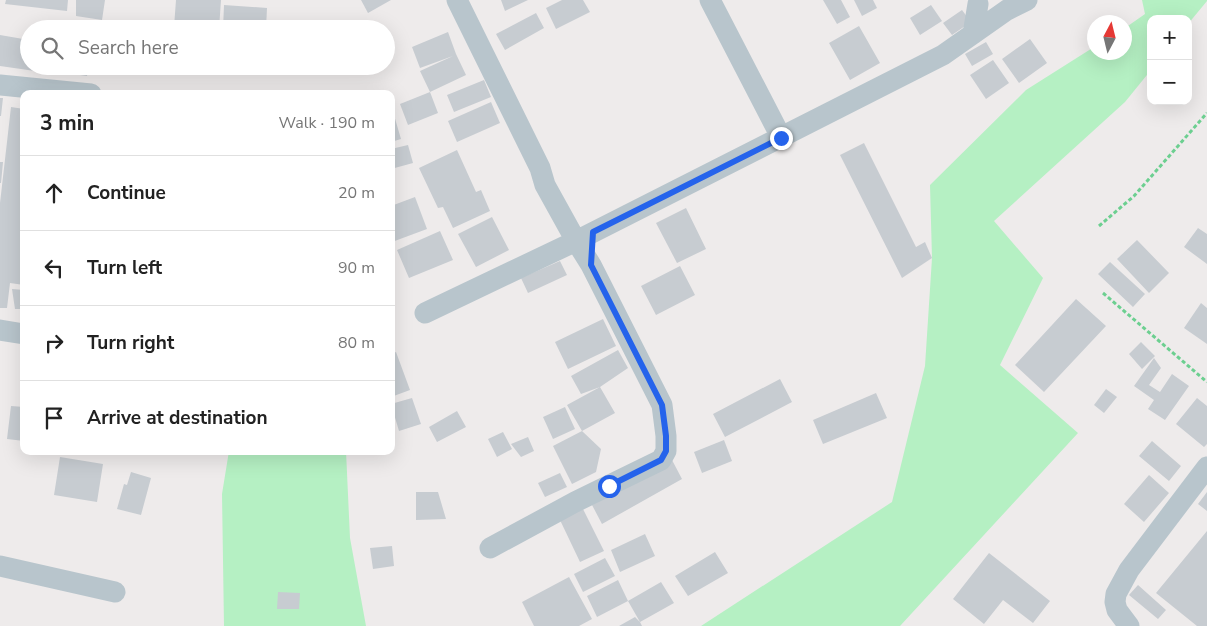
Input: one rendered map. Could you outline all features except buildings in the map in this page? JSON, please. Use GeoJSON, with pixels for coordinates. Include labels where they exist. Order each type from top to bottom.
{"type":"FeatureCollection","features":[{"type":"Feature","properties":{"kind":"street"},"geometry":{"type":"LineString","coordinates":[[458,0],[540,168],[544,185],[584,237],[591,265],[662,405],[666,436],[666,451],[661,460],[575,502],[490,548]]}},
{"type":"Feature","properties":{"kind":"street"},"geometry":{"type":"LineString","coordinates":[[710,0],[781,138]]}},
{"type":"Feature","properties":{"kind":"street"},"geometry":{"type":"LineString","coordinates":[[425,313],[584,237],[943,55],[1007,10],[1028,0]]}},
{"type":"Feature","properties":{"kind":"street"},"geometry":{"type":"LineString","coordinates":[[973,34],[978,2],[998,17]]}},
{"type":"Feature","properties":{"kind":"street"},"geometry":{"type":"LineString","coordinates":[[0,85],[51,90]]}},
{"type":"Feature","properties":{"kind":"street"},"geometry":{"type":"LineString","coordinates":[[0,330],[20,333]]}},
{"type":"Feature","properties":{"kind":"street"},"geometry":{"type":"LineString","coordinates":[[1129,626],[1117,610],[1116,594],[1129,570],[1207,468]]}},
{"type":"Feature","properties":{"kind":"street"},"geometry":{"type":"LineString","coordinates":[[0,566],[115,592]]}},
{"type":"Feature","properties":{"kind":"path"},"geometry":{"type":"LineString","coordinates":[[1099,226],[1134,196],[1207,113]]}},
{"type":"Feature","properties":{"kind":"path"},"geometry":{"type":"LineString","coordinates":[[1103,293],[1207,382]]}},
{"type":"Feature","properties":{"kind":"green space"},"geometry":{"type":"Polygon","coordinates":[[[1142,0],[1207,0],[1192,19],[1192,15],[1147,15],[1147,75],[1125,102],[994,221],[1043,278],[1000,365],[1078,433],[900,626],[701,626],[892,502],[925,366],[932,258],[930,185],[1026,90],[1087,51],[1087,60],[1132,60],[1132,23],[1145,14],[1142,0]]]}},
{"type":"Feature","properties":{"kind":"green space"},"geometry":{"type":"Polygon","coordinates":[[[228,455],[346,455],[350,538],[366,626],[224,626],[222,494],[228,455]]]}},
{"type":"Feature","properties":{"kind":"route"},"geometry":{"type":"LineString","coordinates":[[609,486],[661,460],[666,451],[666,436],[662,405],[591,265],[593,232],[781,138]]}}]}
